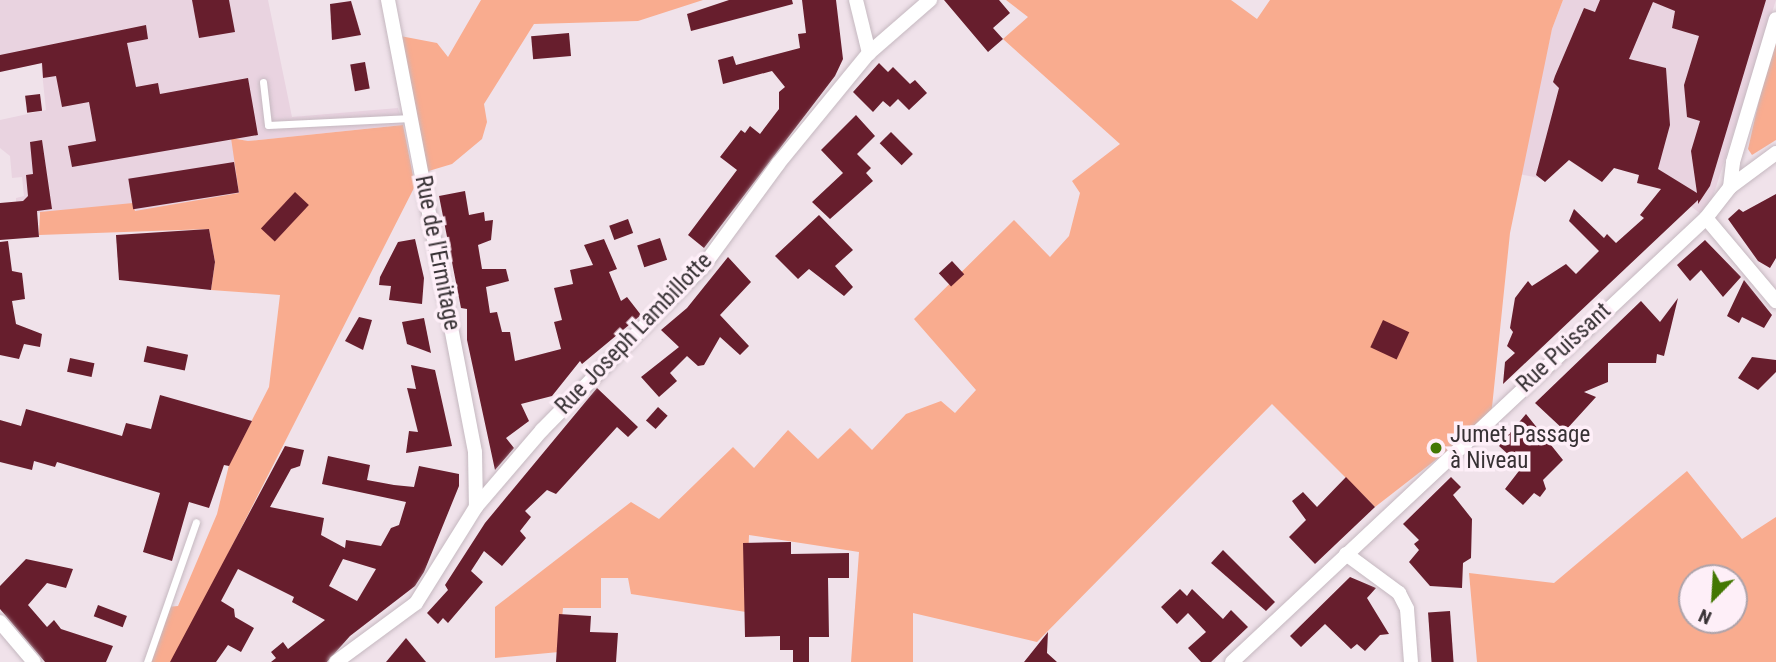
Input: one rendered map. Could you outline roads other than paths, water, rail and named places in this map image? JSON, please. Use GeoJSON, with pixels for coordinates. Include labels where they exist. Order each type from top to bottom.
{"type":"FeatureCollection","features":[{"type":"Feature","properties":{"kind":"street","name":"Rue de l'Ermitage"},"geometry":{"type":"LineString","coordinates":[[388,0],[475,452],[476,507]]}},
{"type":"Feature","properties":{"kind":"street"},"geometry":{"type":"LineString","coordinates":[[856,0],[869,53]]}},
{"type":"Feature","properties":{"kind":"street","name":"Rue Joseph Lambillotte"},"geometry":{"type":"LineString","coordinates":[[336,662],[416,603],[476,507],[542,430],[702,268],[778,164],[869,53],[930,0]]}},
{"type":"Feature","properties":{"kind":"street"},"geometry":{"type":"LineString","coordinates":[[1730,187],[1733,162],[1776,19]]}},
{"type":"Feature","properties":{"kind":"street","name":"Rue Puissant"},"geometry":{"type":"LineString","coordinates":[[1232,662],[1706,218],[1730,187],[1776,153]]}},
{"type":"Feature","properties":{"kind":"street"},"geometry":{"type":"LineString","coordinates":[[1706,218],[1776,302]]}},
{"type":"Feature","properties":{"kind":"street"},"geometry":{"type":"LineString","coordinates":[[1346,554],[1399,593],[1407,609],[1411,662]]}},
{"type":"Feature","properties":{"kind":"street"},"geometry":{"type":"LineString","coordinates":[[0,622],[34,662]]}},
{"type":"Feature","properties":{"kind":"lane"},"geometry":{"type":"LineString","coordinates":[[263,82],[268,125],[412,118]]}},
{"type":"Feature","properties":{"kind":"lane"},"geometry":{"type":"LineString","coordinates":[[147,662],[196,522]]}},
{"type":"Feature","properties":{"kind":"place","name":"Jumet Passage à Niveau"},"geometry":{"type":"Point","coordinates":[1436,448]}}]}
